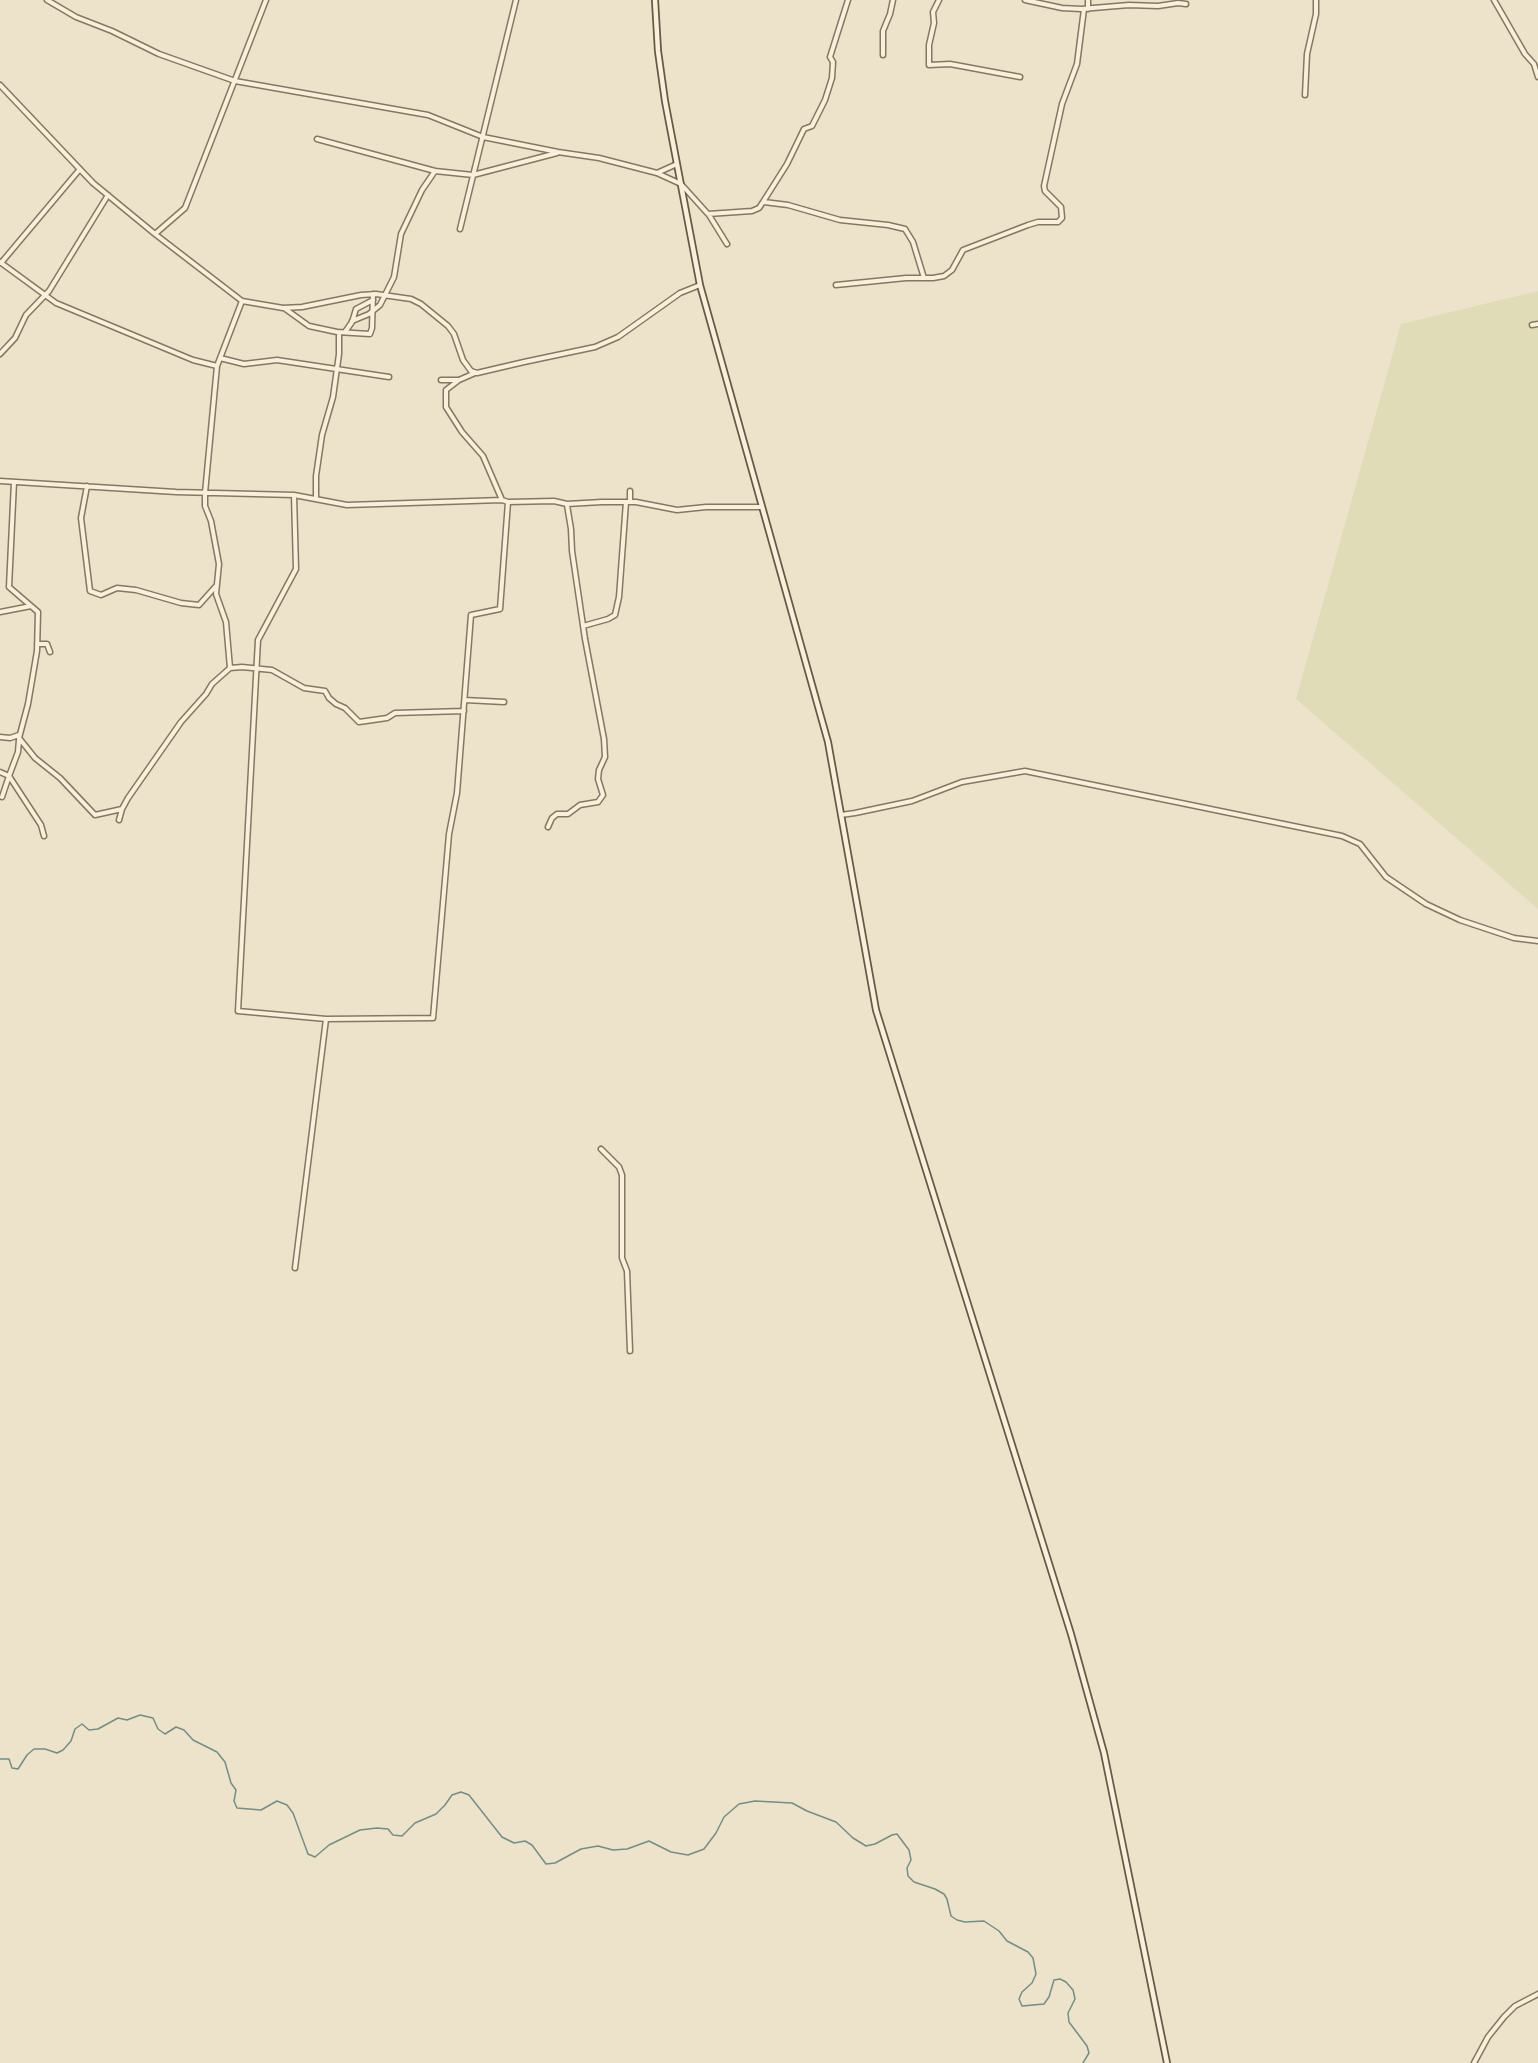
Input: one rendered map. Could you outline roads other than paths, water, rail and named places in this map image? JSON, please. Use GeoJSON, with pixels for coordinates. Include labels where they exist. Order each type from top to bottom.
{"type":"FeatureCollection","features":[{"type":"Feature","properties":{"kind":"main road"},"geometry":{"type":"LineString","coordinates":[[655,0],[659,61],[700,285],[828,742],[876,1010],[1071,1634],[1104,1753],[1167,2063]]}},
{"type":"Feature","properties":{"kind":"street"},"geometry":{"type":"LineString","coordinates":[[47,0],[76,17],[112,31],[159,54],[235,81],[428,115],[483,137],[599,158],[657,173],[681,184],[708,214],[727,244]]}},
{"type":"Feature","properties":{"kind":"street"},"geometry":{"type":"LineString","coordinates":[[155,234],[184,208],[267,0]]}},
{"type":"Feature","properties":{"kind":"street"},"geometry":{"type":"LineString","coordinates":[[460,229],[516,0]]}},
{"type":"Feature","properties":{"kind":"street"},"geometry":{"type":"LineString","coordinates":[[708,214],[752,211],[759,208],[763,202],[787,164],[804,129],[812,126],[825,100],[832,78],[833,62],[830,57],[848,0]]}},
{"type":"Feature","properties":{"kind":"street"},"geometry":{"type":"LineString","coordinates":[[883,55],[883,32],[890,14],[892,0]]}},
{"type":"Feature","properties":{"kind":"street"},"geometry":{"type":"LineString","coordinates":[[939,0],[933,12],[934,23],[929,45],[929,66],[950,64],[1020,78]]}},
{"type":"Feature","properties":{"kind":"street"},"geometry":{"type":"LineString","coordinates":[[1025,0],[1062,8],[1086,9],[1128,5],[1186,4]]}},
{"type":"Feature","properties":{"kind":"street"},"geometry":{"type":"LineString","coordinates":[[836,285],[944,276],[951,270],[963,250],[1028,225],[1038,222],[1058,222],[1062,218],[1061,207],[1045,191],[1044,186],[1062,104],[1077,64],[1088,0]]}},
{"type":"Feature","properties":{"kind":"street"},"geometry":{"type":"LineString","coordinates":[[1305,95],[1307,54],[1316,14],[1316,0]]}},
{"type":"Feature","properties":{"kind":"street"},"geometry":{"type":"LineString","coordinates":[[1494,0],[1525,54],[1534,64],[1538,77]]}},
{"type":"Feature","properties":{"kind":"street"},"geometry":{"type":"LineString","coordinates":[[0,84],[80,169],[108,195],[242,301],[283,308],[302,307],[345,297],[384,296],[411,299],[433,312],[454,334],[463,360],[475,373]]}},
{"type":"Feature","properties":{"kind":"street"},"geometry":{"type":"LineString","coordinates":[[317,139],[435,171],[473,175],[558,152]]}},
{"type":"Feature","properties":{"kind":"street"},"geometry":{"type":"LineString","coordinates":[[657,173],[677,164]]}},
{"type":"Feature","properties":{"kind":"street"},"geometry":{"type":"LineString","coordinates":[[80,169],[0,262],[56,303],[193,360],[217,366]]}},
{"type":"Feature","properties":{"kind":"street"},"geometry":{"type":"LineString","coordinates":[[352,321],[372,312],[380,305],[394,277],[401,234],[422,190],[435,171]]}},
{"type":"Feature","properties":{"kind":"street"},"geometry":{"type":"LineString","coordinates":[[0,354],[15,338],[26,315],[44,295],[108,195]]}},
{"type":"Feature","properties":{"kind":"street"},"geometry":{"type":"LineString","coordinates":[[763,202],[788,205],[840,220],[905,229],[913,242],[924,278]]}},
{"type":"Feature","properties":{"kind":"street"},"geometry":{"type":"LineString","coordinates":[[502,500],[483,456],[462,432],[446,407],[446,390],[459,380],[475,373],[484,373],[595,347],[618,337],[680,293],[700,285]]}},
{"type":"Feature","properties":{"kind":"street"},"geometry":{"type":"LineString","coordinates":[[283,308],[309,326],[339,332],[370,334],[373,297]]}},
{"type":"Feature","properties":{"kind":"street"},"geometry":{"type":"LineString","coordinates":[[345,332],[356,309],[373,297]]}},
{"type":"Feature","properties":{"kind":"street"},"geometry":{"type":"LineString","coordinates":[[230,668],[226,622],[216,594],[219,564],[211,521],[205,506],[205,493],[217,366],[242,301]]}},
{"type":"Feature","properties":{"kind":"street"},"geometry":{"type":"LineString","coordinates":[[1532,325],[1538,324]]}},
{"type":"Feature","properties":{"kind":"street"},"geometry":{"type":"LineString","coordinates":[[316,499],[316,476],[322,435],[333,397],[339,332]]}},
{"type":"Feature","properties":{"kind":"street"},"geometry":{"type":"LineString","coordinates":[[220,358],[244,364],[277,360],[389,377]]}},
{"type":"Feature","properties":{"kind":"street"},"geometry":{"type":"LineString","coordinates":[[441,380],[459,380]]}},
{"type":"Feature","properties":{"kind":"street"},"geometry":{"type":"LineString","coordinates":[[0,482],[205,493],[294,495],[347,505],[502,500],[508,502],[554,501],[567,504],[628,502],[677,510],[706,507],[761,507]]}},
{"type":"Feature","properties":{"kind":"street"},"geometry":{"type":"LineString","coordinates":[[2,797],[18,752],[19,736],[28,704],[38,644],[38,612],[9,587],[14,482]]}},
{"type":"Feature","properties":{"kind":"street"},"geometry":{"type":"LineString","coordinates":[[87,486],[81,518],[90,591],[101,595],[117,588],[136,590],[153,593],[181,603],[199,605],[216,586]]}},
{"type":"Feature","properties":{"kind":"street"},"geometry":{"type":"LineString","coordinates":[[584,626],[592,622],[608,620],[615,615],[619,597],[630,491]]}},
{"type":"Feature","properties":{"kind":"street"},"geometry":{"type":"LineString","coordinates":[[294,495],[296,569],[258,640],[238,1011],[326,1019],[433,1018],[449,834],[458,793],[471,615],[500,609],[508,502]]}},
{"type":"Feature","properties":{"kind":"street"},"geometry":{"type":"LineString","coordinates":[[548,827],[552,818],[557,814],[568,814],[580,805],[598,802],[603,795],[598,779],[605,757],[604,739],[572,551],[567,504]]}},
{"type":"Feature","properties":{"kind":"street"},"geometry":{"type":"LineString","coordinates":[[0,612],[32,606]]}},
{"type":"Feature","properties":{"kind":"street"},"geometry":{"type":"LineString","coordinates":[[38,644],[47,644],[50,652]]}},
{"type":"Feature","properties":{"kind":"street"},"geometry":{"type":"LineString","coordinates":[[119,820],[122,809],[181,722],[212,684],[230,668],[272,670],[304,688],[325,691],[329,698],[345,708],[358,722],[387,718],[395,713],[464,711]]}},
{"type":"Feature","properties":{"kind":"street"},"geometry":{"type":"LineString","coordinates":[[465,700],[504,702]]}},
{"type":"Feature","properties":{"kind":"street"},"geometry":{"type":"LineString","coordinates":[[19,736],[35,758],[60,778],[95,815],[122,809]]}},
{"type":"Feature","properties":{"kind":"street"},"geometry":{"type":"LineString","coordinates":[[0,737],[19,736]]}},
{"type":"Feature","properties":{"kind":"street"},"geometry":{"type":"LineString","coordinates":[[840,815],[912,801],[962,782],[1019,770],[1025,771],[1342,836],[1360,844],[1386,876],[1426,904],[1460,920],[1514,938],[1538,941]]}},
{"type":"Feature","properties":{"kind":"street"},"geometry":{"type":"LineString","coordinates":[[0,772],[9,776],[42,825],[44,836]]}},
{"type":"Feature","properties":{"kind":"street"},"geometry":{"type":"LineString","coordinates":[[295,1268],[326,1019]]}},
{"type":"Feature","properties":{"kind":"street"},"geometry":{"type":"LineString","coordinates":[[601,1149],[619,1167],[622,1175],[622,1258],[627,1271],[630,1351]]}},
{"type":"Feature","properties":{"kind":"street"},"geometry":{"type":"LineString","coordinates":[[1474,2063],[1488,2037],[1504,2017],[1515,2006],[1538,1994]]}},
{"type":"Feature","properties":{"kind":"waterway"},"geometry":{"type":"LineString","coordinates":[[0,1759],[9,1759],[12,1768],[18,1769],[34,1749],[45,1749],[57,1753],[63,1750],[71,1741],[75,1729],[82,1724],[89,1730],[98,1729],[118,1718],[127,1720],[140,1715],[153,1718],[158,1729],[165,1734],[176,1727],[184,1730],[193,1740],[217,1752],[225,1762],[231,1783],[236,1790],[234,1801],[237,1808],[261,1810],[277,1801],[287,1805],[293,1813],[308,1854],[315,1857],[329,1845],[360,1830],[388,1829],[393,1835],[402,1836],[415,1823],[436,1814],[452,1795],[461,1792],[469,1795],[502,1837],[514,1843],[525,1841],[532,1845],[546,1864],[555,1863],[581,1849],[598,1846],[613,1850],[627,1849],[649,1841],[671,1852],[688,1855],[704,1849],[724,1817],[739,1804],[755,1801],[792,1803],[836,1822],[853,1838],[866,1846],[897,1834],[909,1850],[911,1860],[907,1868],[908,1876],[914,1882],[944,1894],[951,1916],[965,1922],[984,1921],[999,1931],[1007,1941],[1028,1952],[1033,1958],[1036,1974],[1032,1983],[1022,1992],[1019,1999],[1022,2006],[1044,2004],[1049,1997],[1054,1980],[1060,1979],[1066,1982],[1073,1990],[1075,1999],[1068,2013],[1069,2022],[1087,2046],[1089,2053],[1083,2063]]}}]}
